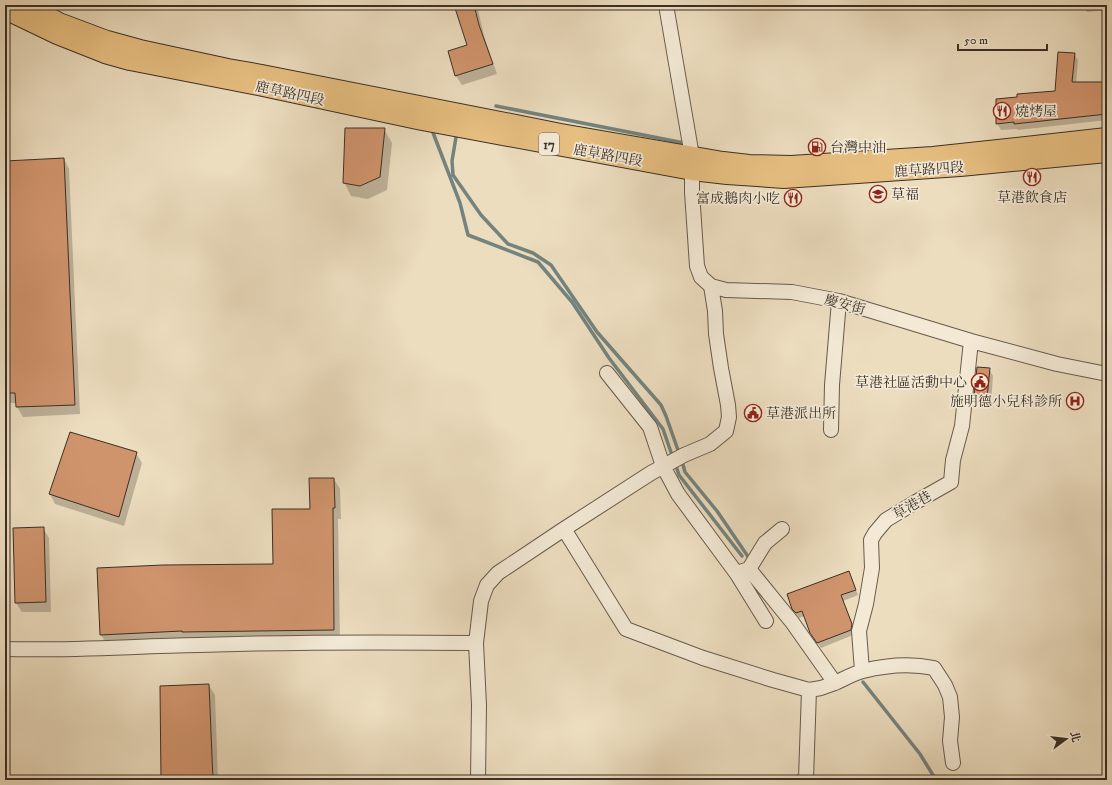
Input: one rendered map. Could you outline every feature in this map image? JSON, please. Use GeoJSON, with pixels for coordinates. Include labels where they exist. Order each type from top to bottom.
{"type":"FeatureCollection","features":[{"type":"Feature","properties":{"kind":"main road","name":"鹿草路四段"},"geometry":{"type":"LineString","coordinates":[[28,5],[130,61],[155,67],[226,74],[260,80],[426,122],[692,164],[760,178],[784,179],[960,167],[1107,153]]}},
{"type":"Feature","properties":{"kind":"main road","name":"鹿草路四段"},"geometry":{"type":"LineString","coordinates":[[5,10],[57,35],[106,47]]}},
{"type":"Feature","properties":{"kind":"main road","name":"鹿草路四段"},"geometry":{"type":"LineString","coordinates":[[692,164],[791,165],[933,156],[1107,137]]}},
{"type":"Feature","properties":{"kind":"street"},"geometry":{"type":"LineString","coordinates":[[478,780],[479,705],[476,643],[480,601],[487,585],[498,573],[564,529],[651,473],[684,455],[710,444],[726,431],[729,417],[728,405],[716,334],[715,311],[711,286],[701,277],[697,266],[692,206],[692,164],[666,5]]}},
{"type":"Feature","properties":{"kind":"street","name":"慶安街"},"geometry":{"type":"LineString","coordinates":[[711,286],[726,290],[792,292],[839,301],[971,341],[1057,364],[1107,374]]}},
{"type":"Feature","properties":{"kind":"street"},"geometry":{"type":"LineString","coordinates":[[831,430],[832,385],[839,301]]}},
{"type":"Feature","properties":{"kind":"street","name":"草港巷"},"geometry":{"type":"LineString","coordinates":[[862,671],[858,631],[866,604],[872,568],[871,540],[886,520],[952,482],[953,460],[962,426],[971,341]]}},
{"type":"Feature","properties":{"kind":"street"},"geometry":{"type":"LineString","coordinates":[[607,373],[650,427],[678,494],[743,571],[792,622],[835,683]]}},
{"type":"Feature","properties":{"kind":"street"},"geometry":{"type":"LineString","coordinates":[[564,529],[626,629],[703,658],[809,690],[835,683],[862,671],[897,665],[920,665],[934,668],[945,685],[950,697],[952,717],[950,741],[953,763]]}},
{"type":"Feature","properties":{"kind":"street"},"geometry":{"type":"LineString","coordinates":[[743,571],[765,543],[782,529]]}},
{"type":"Feature","properties":{"kind":"street"},"geometry":{"type":"LineString","coordinates":[[743,571],[766,621]]}},
{"type":"Feature","properties":{"kind":"street"},"geometry":{"type":"LineString","coordinates":[[5,649],[35,650],[382,642],[476,643]]}},
{"type":"Feature","properties":{"kind":"street"},"geometry":{"type":"LineString","coordinates":[[803,780],[806,779],[809,690]]}},
{"type":"Feature","properties":{"kind":"building"},"geometry":{"type":"Polygon","coordinates":[[[454,5],[474,5],[479,25],[493,64],[455,76],[448,51],[467,45],[454,5]]]}},
{"type":"Feature","properties":{"kind":"building"},"geometry":{"type":"Polygon","coordinates":[[[1058,52],[1075,53],[1072,82],[1107,82],[1107,114],[1014,124],[1014,122],[996,124],[996,99],[1017,97],[1017,94],[1055,91],[1058,52]]]}},
{"type":"Feature","properties":{"kind":"building"},"geometry":{"type":"Polygon","coordinates":[[[345,128],[385,128],[380,177],[360,186],[343,183],[345,128]]]}},
{"type":"Feature","properties":{"kind":"building"},"geometry":{"type":"Polygon","coordinates":[[[64,158],[75,405],[16,407],[15,393],[5,393],[5,161],[64,158]]]}},
{"type":"Feature","properties":{"kind":"building","name":"草港社區活動中心"},"geometry":{"type":"Polygon","coordinates":[[[977,367],[990,368],[987,398],[974,396],[977,367]]]}},
{"type":"Feature","properties":{"kind":"building"},"geometry":{"type":"Polygon","coordinates":[[[70,432],[137,452],[119,517],[49,494],[70,432]]]}},
{"type":"Feature","properties":{"kind":"building"},"geometry":{"type":"Polygon","coordinates":[[[309,478],[334,478],[334,630],[182,631],[100,635],[97,568],[163,565],[273,564],[272,509],[310,509],[309,478]]]}},
{"type":"Feature","properties":{"kind":"building"},"geometry":{"type":"Polygon","coordinates":[[[44,527],[46,602],[15,603],[13,528],[44,527]]]}},
{"type":"Feature","properties":{"kind":"building"},"geometry":{"type":"Polygon","coordinates":[[[849,571],[856,590],[841,595],[852,624],[851,630],[817,643],[810,633],[802,611],[796,613],[792,609],[787,594],[849,571]]]}},
{"type":"Feature","properties":{"kind":"building"},"geometry":{"type":"Polygon","coordinates":[[[209,684],[213,780],[161,780],[160,686],[209,684]]]}},
{"type":"Feature","properties":{"kind":"waterway"},"geometry":{"type":"LineString","coordinates":[[496,106],[684,143],[684,141]]}},
{"type":"Feature","properties":{"kind":"waterway"},"geometry":{"type":"LineString","coordinates":[[432,130],[460,203],[468,235],[538,262],[572,302],[609,358],[663,429],[673,458]]}},
{"type":"Feature","properties":{"kind":"waterway"},"geometry":{"type":"LineString","coordinates":[[456,137],[452,161],[453,175],[481,215],[508,244],[533,253],[551,265],[597,332],[661,405],[679,453]]}},
{"type":"Feature","properties":{"kind":"waterway"},"geometry":{"type":"LineString","coordinates":[[682,461],[685,472],[717,511],[751,561]]}},
{"type":"Feature","properties":{"kind":"waterway"},"geometry":{"type":"LineString","coordinates":[[675,463],[679,475],[742,556]]}},
{"type":"Feature","properties":{"kind":"waterway"},"geometry":{"type":"LineString","coordinates":[[863,682],[920,754],[936,780]]}},
{"type":"Feature","properties":{"kind":"place","name":"燒烤屋"},"geometry":{"type":"Point","coordinates":[1002,111]}},
{"type":"Feature","properties":{"kind":"place","name":"台灣中油"},"geometry":{"type":"Point","coordinates":[817,147]}},
{"type":"Feature","properties":{"kind":"place","name":"草港飲食店"},"geometry":{"type":"Point","coordinates":[1032,177]}},
{"type":"Feature","properties":{"kind":"place","name":"草福"},"geometry":{"type":"Point","coordinates":[878,194]}},
{"type":"Feature","properties":{"kind":"place","name":"富成鵝肉小吃"},"geometry":{"type":"Point","coordinates":[793,198]}},
{"type":"Feature","properties":{"kind":"place","name":"草港社區活動中心"},"geometry":{"type":"Point","coordinates":[980,382]}},
{"type":"Feature","properties":{"kind":"place","name":"施明德小兒科診所"},"geometry":{"type":"Point","coordinates":[1075,401]}},
{"type":"Feature","properties":{"kind":"place","name":"草港派出所"},"geometry":{"type":"Point","coordinates":[753,413]}}]}
